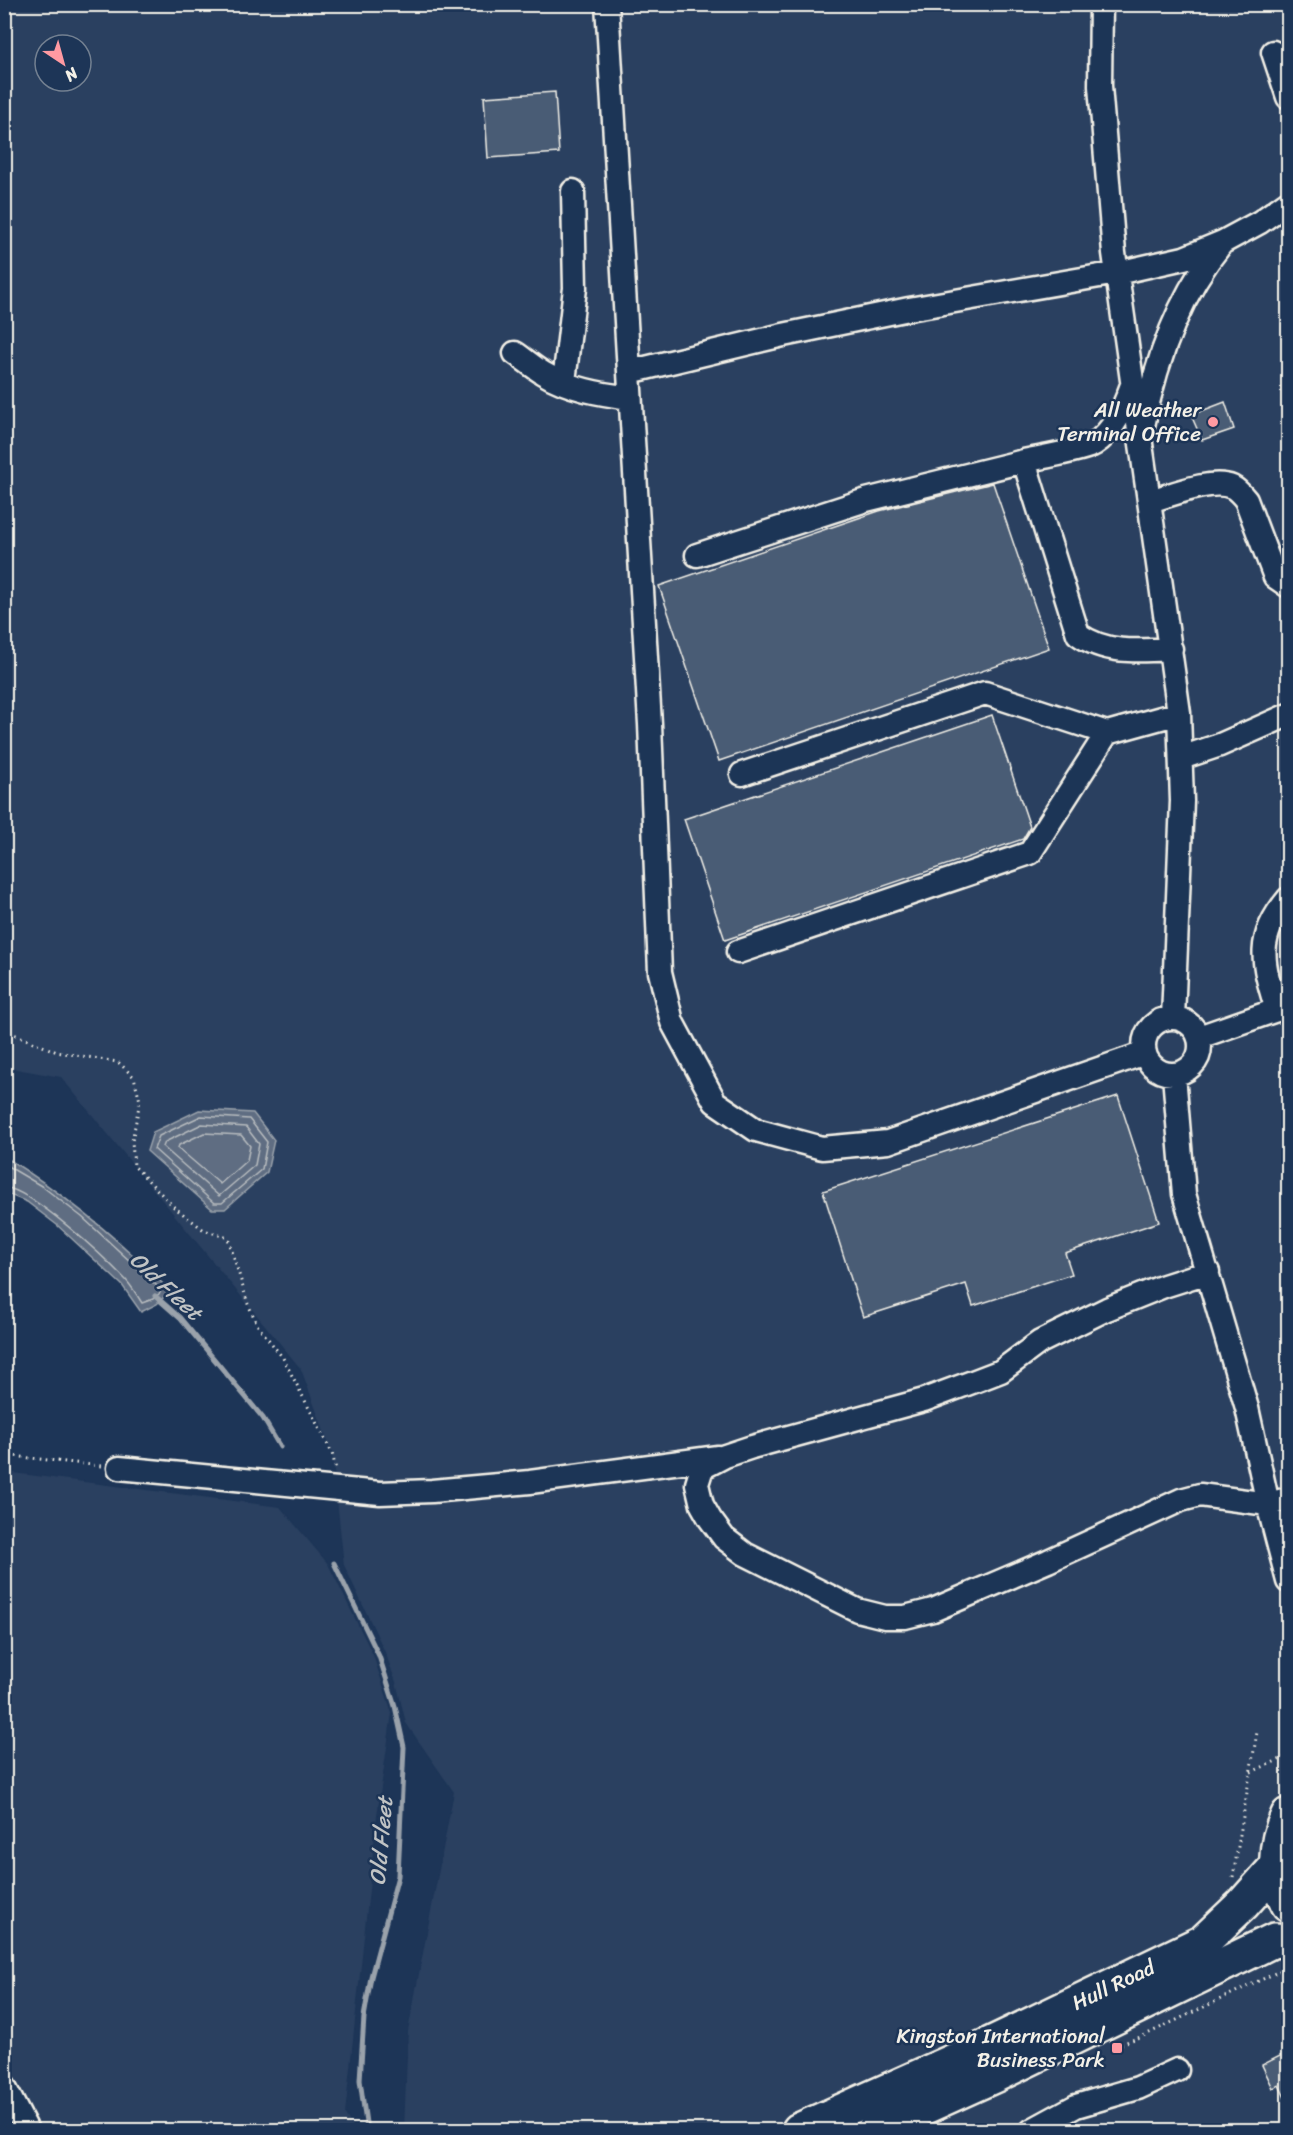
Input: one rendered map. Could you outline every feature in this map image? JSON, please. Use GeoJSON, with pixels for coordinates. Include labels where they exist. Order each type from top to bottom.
{"type":"FeatureCollection","features":[{"type":"Feature","properties":{"kind":"highway"},"geometry":{"type":"LineString","coordinates":[[1288,1812],[1278,1841],[1276,1868],[1282,1893],[1288,1904]]}},
{"type":"Feature","properties":{"kind":"highway","name":"Hull Road"},"geometry":{"type":"LineString","coordinates":[[798,2130],[978,2050],[1203,1942],[1276,1868]]}},
{"type":"Feature","properties":{"kind":"highway","name":"Hull Road"},"geometry":{"type":"LineString","coordinates":[[889,2127],[1274,1940],[1288,1941]]}},
{"type":"Feature","properties":{"kind":"street"},"geometry":{"type":"LineString","coordinates":[[607,4],[649,712],[660,972],[672,1022],[715,1102],[756,1130],[822,1148],[888,1142],[1145,1053]]}},
{"type":"Feature","properties":{"kind":"street"},"geometry":{"type":"LineString","coordinates":[[1101,4],[1100,86],[1117,273],[1179,712],[1182,801],[1173,1018]]}},
{"type":"Feature","properties":{"kind":"street"},"geometry":{"type":"LineString","coordinates":[[1273,52],[1288,97]]}},
{"type":"Feature","properties":{"kind":"street"},"geometry":{"type":"LineString","coordinates":[[564,382],[575,288],[573,191]]}},
{"type":"Feature","properties":{"kind":"street"},"geometry":{"type":"LineString","coordinates":[[629,372],[783,335],[897,312],[1117,273],[1184,258],[1223,242],[1260,222],[1288,202]]}},
{"type":"Feature","properties":{"kind":"street"},"geometry":{"type":"LineString","coordinates":[[1141,443],[1143,424],[1157,370],[1173,326],[1203,267],[1223,242]]}},
{"type":"Feature","properties":{"kind":"street"},"geometry":{"type":"LineString","coordinates":[[515,353],[544,374],[564,382],[590,392],[630,398]]}},
{"type":"Feature","properties":{"kind":"street"},"geometry":{"type":"LineString","coordinates":[[697,555],[866,500],[1093,446],[1110,429],[1122,411],[1133,383]]}},
{"type":"Feature","properties":{"kind":"street"},"geometry":{"type":"LineString","coordinates":[[1024,461],[1078,634],[1090,643],[1127,651],[1171,650]]}},
{"type":"Feature","properties":{"kind":"street"},"geometry":{"type":"LineString","coordinates":[[1150,501],[1206,486],[1223,484],[1238,490],[1246,500],[1275,577],[1288,586]]}},
{"type":"Feature","properties":{"kind":"street"},"geometry":{"type":"LineString","coordinates":[[742,774],[985,693],[1107,733],[1179,712]]}},
{"type":"Feature","properties":{"kind":"street"},"geometry":{"type":"LineString","coordinates":[[1181,758],[1220,745],[1288,715]]}},
{"type":"Feature","properties":{"kind":"street"},"geometry":{"type":"LineString","coordinates":[[738,952],[1030,853],[1107,733]]}},
{"type":"Feature","properties":{"kind":"street"},"geometry":{"type":"LineString","coordinates":[[1199,1037],[1282,1008],[1266,974],[1263,945],[1269,928],[1288,899]]}},
{"type":"Feature","properties":{"kind":"street"},"geometry":{"type":"LineString","coordinates":[[1173,1018],[1189,1024],[1199,1037],[1201,1046],[1196,1062],[1182,1073],[1174,1075],[1155,1070],[1145,1053],[1144,1045],[1150,1029],[1164,1019],[1173,1018]]}},
{"type":"Feature","properties":{"kind":"street"},"geometry":{"type":"LineString","coordinates":[[1174,1075],[1184,1194],[1247,1408],[1278,1502],[1288,1581]]}},
{"type":"Feature","properties":{"kind":"street"},"geometry":{"type":"LineString","coordinates":[[1208,1272],[1164,1286],[1107,1309],[1040,1342],[1001,1371],[984,1378],[924,1400],[752,1446],[725,1456],[702,1468],[697,1484],[702,1505],[724,1538],[745,1554],[857,1610],[885,1617],[905,1617],[933,1610],[1048,1561],[1181,1500],[1200,1495],[1278,1502]]}},
{"type":"Feature","properties":{"kind":"street"},"geometry":{"type":"LineString","coordinates":[[119,1468],[380,1493],[432,1491],[530,1482],[725,1456]]}},
{"type":"Feature","properties":{"kind":"street"},"geometry":{"type":"LineString","coordinates":[[1032,2130],[1076,2106],[1138,2088],[1177,2070]]}},
{"type":"Feature","properties":{"kind":"street"},"geometry":{"type":"LineString","coordinates":[[4,2086],[27,2130]]}},
{"type":"Feature","properties":{"kind":"path"},"geometry":{"type":"LineString","coordinates":[[4,1030],[57,1052],[118,1062],[134,1077],[140,1101],[132,1141],[134,1166],[174,1207],[204,1230],[228,1238],[248,1304],[258,1326],[283,1358],[332,1453],[341,1489]]}},
{"type":"Feature","properties":{"kind":"path"},"geometry":{"type":"LineString","coordinates":[[4,1455],[119,1468]]}},
{"type":"Feature","properties":{"kind":"path"},"geometry":{"type":"LineString","coordinates":[[1251,1772],[1288,1756]]}},
{"type":"Feature","properties":{"kind":"path"},"geometry":{"type":"LineString","coordinates":[[1261,1979],[1288,1967]]}},
{"type":"Feature","properties":{"kind":"shaded area"},"geometry":{"type":"Polygon","coordinates":[[[4,5],[1288,5],[1288,2130],[404,2130],[408,2031],[454,1792],[406,1723],[396,1682],[385,1652],[344,1565],[332,1453],[301,1369],[61,1077],[5,1067],[4,5]]]}},
{"type":"Feature","properties":{"kind":"shaded area"},"geometry":{"type":"Polygon","coordinates":[[[5,1472],[280,1507],[328,1564],[373,1655],[392,1713],[377,1815],[345,2114],[354,2130],[5,2130],[5,1472]]]}},
{"type":"Feature","properties":{"kind":"water"},"geometry":{"type":"Polygon","coordinates":[[[199,1110],[253,1113],[274,1140],[267,1172],[225,1209],[212,1209],[147,1151],[153,1132],[199,1110]]]}},
{"type":"Feature","properties":{"kind":"water"},"geometry":{"type":"Polygon","coordinates":[[[5,1157],[92,1219],[170,1291],[157,1304],[141,1312],[122,1285],[57,1225],[27,1202],[5,1193],[5,1157]]]}},
{"type":"Feature","properties":{"kind":"building"},"geometry":{"type":"Polygon","coordinates":[[[555,92],[559,153],[488,158],[484,97],[555,92]]]}},
{"type":"Feature","properties":{"kind":"building","name":"All Weather Terminal Office"},"geometry":{"type":"Polygon","coordinates":[[[1225,402],[1234,429],[1202,440],[1191,415],[1225,402]]]}},
{"type":"Feature","properties":{"kind":"building"},"geometry":{"type":"Polygon","coordinates":[[[993,483],[1049,648],[719,761],[659,586],[879,511],[993,483]]]}},
{"type":"Feature","properties":{"kind":"building"},"geometry":{"type":"Polygon","coordinates":[[[992,715],[1030,827],[1023,839],[725,940],[684,819],[992,715]]]}},
{"type":"Feature","properties":{"kind":"building"},"geometry":{"type":"Polygon","coordinates":[[[1118,1096],[1159,1222],[1065,1253],[1072,1274],[973,1306],[966,1284],[863,1317],[823,1191],[1118,1096]]]}},
{"type":"Feature","properties":{"kind":"building"},"geometry":{"type":"Polygon","coordinates":[[[1288,2052],[1288,2104],[1279,2085],[1273,2088],[1262,2065],[1288,2052]]]}},
{"type":"Feature","properties":{"kind":"waterway","name":"Old Fleet"},"geometry":{"type":"LineString","coordinates":[[155,1296],[180,1318],[263,1418],[280,1447]]}},
{"type":"Feature","properties":{"kind":"waterway","name":"Old Fleet"},"geometry":{"type":"LineString","coordinates":[[334,1563],[379,1656],[395,1706],[404,1747],[398,1876],[371,1977],[364,2017],[360,2080],[367,2130]]}},
{"type":"Feature","properties":{"kind":"place","name":"All Weather Terminal Office"},"geometry":{"type":"Point","coordinates":[1213,422]}},
{"type":"Feature","properties":{"kind":"place","name":"Kingston International Business Park"},"geometry":{"type":"Point","coordinates":[1117,2048]}}]}
